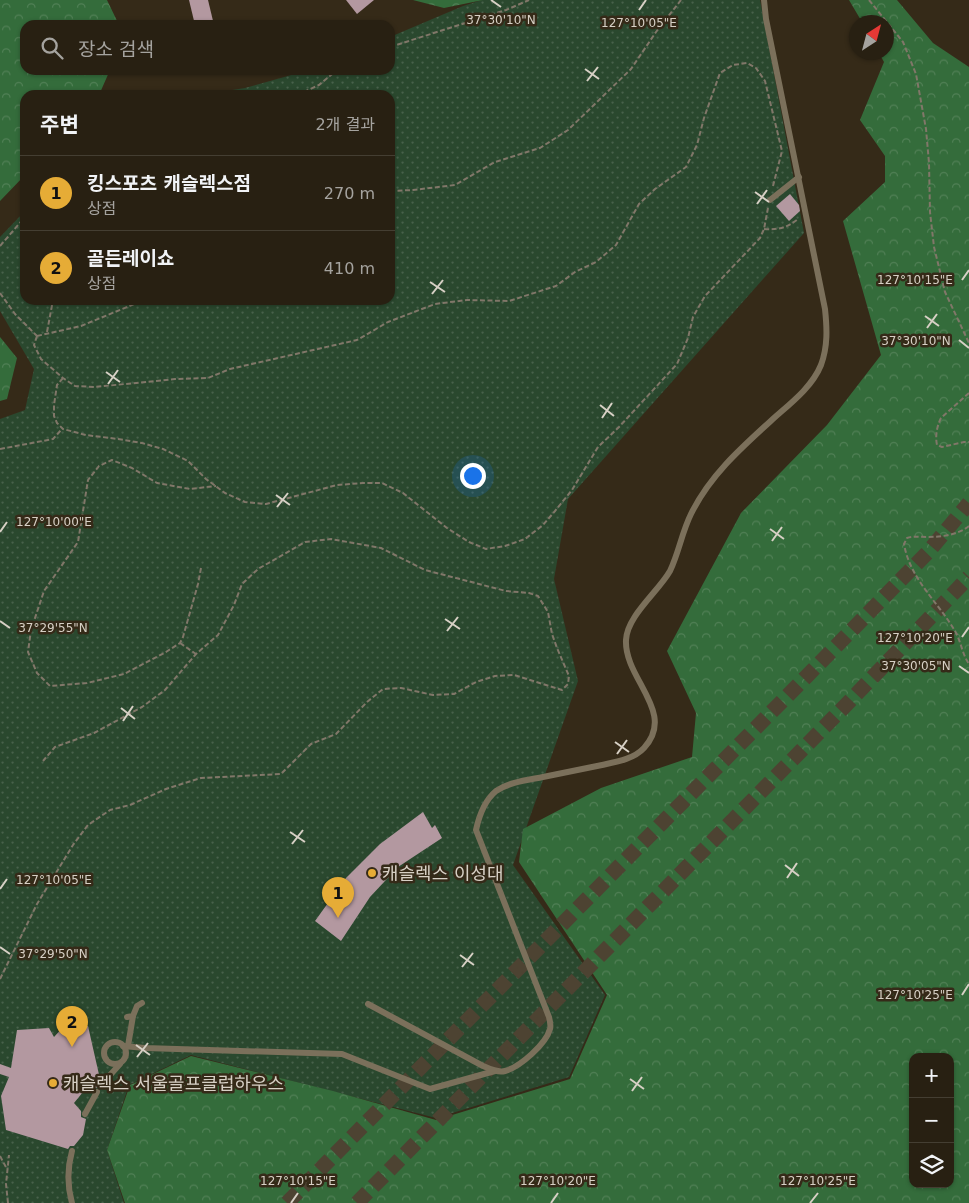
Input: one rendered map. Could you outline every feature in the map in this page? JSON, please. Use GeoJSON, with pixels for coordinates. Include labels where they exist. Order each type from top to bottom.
{"type":"FeatureCollection","features":[{"type":"Feature","properties":{"kind":"lane"},"geometry":{"type":"LineString","coordinates":[[121,1063],[110,1063],[105,1058],[105,1051],[111,1043],[145,1048],[342,1054],[430,1090],[496,1071],[506,1071],[530,1056],[550,1029],[544,1003],[476,830],[479,816],[486,802],[497,791],[513,783],[618,762],[644,748],[652,735],[656,723],[655,712],[632,668],[627,653],[626,640],[629,627],[669,572],[699,497],[731,458],[802,393],[821,366],[826,348],[828,329],[825,309],[766,19],[764,0]]}},
{"type":"Feature","properties":{"kind":"lane"},"geometry":{"type":"LineString","coordinates":[[770,200],[798,177]]}},
{"type":"Feature","properties":{"kind":"lane"},"geometry":{"type":"LineString","coordinates":[[102,1084],[126,1058],[130,1017],[137,1006],[142,1003]]}},
{"type":"Feature","properties":{"kind":"lane"},"geometry":{"type":"LineString","coordinates":[[368,1004],[475,1062],[496,1071]]}},
{"type":"Feature","properties":{"kind":"lane"},"geometry":{"type":"LineString","coordinates":[[145,1048],[152,1040]]}},
{"type":"Feature","properties":{"kind":"lane"},"geometry":{"type":"LineString","coordinates":[[85,1114],[97,1092]]}},
{"type":"Feature","properties":{"kind":"lane"},"geometry":{"type":"LineString","coordinates":[[72,1151],[68,1169],[68,1190],[72,1203]]}},
{"type":"Feature","properties":{"kind":"path"},"geometry":{"type":"LineString","coordinates":[[395,45],[506,10],[529,0]]}},
{"type":"Feature","properties":{"kind":"path"},"geometry":{"type":"LineString","coordinates":[[395,190],[455,185],[495,162],[540,148],[568,130],[631,69],[681,0]]}},
{"type":"Feature","properties":{"kind":"path"},"geometry":{"type":"LineString","coordinates":[[869,0],[903,42],[916,74],[926,129],[930,212],[934,246],[945,292],[969,343]]}},
{"type":"Feature","properties":{"kind":"path"},"geometry":{"type":"LineString","coordinates":[[63,378],[57,385],[54,405],[54,416],[62,429],[86,435],[118,438],[163,450],[188,461],[206,479],[225,493],[245,502],[266,504],[337,486],[382,483],[403,494],[468,542],[486,549],[505,546],[525,538],[543,525],[572,490],[598,447],[677,364],[688,338],[693,317],[705,296],[760,238],[764,229],[782,151],[766,81],[756,68],[747,63],[733,65],[720,73],[704,118],[697,145],[686,167],[655,189],[639,204],[616,245],[596,262],[576,272],[556,286],[509,301],[467,300],[435,304],[388,322],[356,340],[230,368],[208,378],[87,387],[75,386],[41,359],[36,352],[34,345],[37,336],[47,332],[81,326],[132,305]]}},
{"type":"Feature","properties":{"kind":"path"},"geometry":{"type":"LineString","coordinates":[[309,90],[319,86],[331,75]]}},
{"type":"Feature","properties":{"kind":"path"},"geometry":{"type":"LineString","coordinates":[[764,229],[776,230],[798,220]]}},
{"type":"Feature","properties":{"kind":"path"},"geometry":{"type":"LineString","coordinates":[[0,246],[20,224]]}},
{"type":"Feature","properties":{"kind":"path"},"geometry":{"type":"LineString","coordinates":[[0,293],[14,314],[37,336]]}},
{"type":"Feature","properties":{"kind":"path"},"geometry":{"type":"LineString","coordinates":[[47,332],[52,305]]}},
{"type":"Feature","properties":{"kind":"path"},"geometry":{"type":"LineString","coordinates":[[969,393],[941,418],[936,438],[937,445],[942,447],[969,442]]}},
{"type":"Feature","properties":{"kind":"path"},"geometry":{"type":"LineString","coordinates":[[0,449],[52,440],[62,429]]}},
{"type":"Feature","properties":{"kind":"path"},"geometry":{"type":"LineString","coordinates":[[200,568],[198,584],[180,643],[124,674],[87,683],[50,686],[37,673],[28,652],[31,630],[44,591],[78,542],[88,480],[99,466],[112,460],[132,468],[157,483],[190,489],[216,486]]}},
{"type":"Feature","properties":{"kind":"path"},"geometry":{"type":"LineString","coordinates":[[969,526],[964,530],[947,535],[912,536],[907,538],[904,544],[908,559],[921,585],[957,634],[969,664]]}},
{"type":"Feature","properties":{"kind":"path"},"geometry":{"type":"LineString","coordinates":[[0,979],[37,904],[73,845],[88,825],[110,810],[130,805],[166,789],[201,778],[281,774],[311,744],[336,734],[367,702],[383,689],[401,688],[433,695],[454,694],[476,682],[495,676],[514,675],[562,690],[568,684],[569,676],[556,648],[548,612],[538,596],[529,593],[506,591],[424,570],[381,548],[331,539],[305,542],[258,569],[242,584],[234,605],[218,635],[196,654],[165,690],[142,706],[94,733],[56,747],[43,762]]}},
{"type":"Feature","properties":{"kind":"path"},"geometry":{"type":"LineString","coordinates":[[180,643],[196,654]]}},
{"type":"Feature","properties":{"kind":"path"},"geometry":{"type":"LineString","coordinates":[[8,1203],[6,1184],[9,1155]]}},
{"type":"Feature","properties":{"kind":"path"},"geometry":{"type":"LineString","coordinates":[[0,1156],[7,1170]]}},
{"type":"Feature","properties":{"kind":"green space"},"geometry":{"type":"Polygon","coordinates":[[[0,0],[107,0],[117,20],[20,20],[20,75],[108,75],[101,90],[20,90],[20,180],[0,201],[0,0]]]}},
{"type":"Feature","properties":{"kind":"green space"},"geometry":{"type":"Polygon","coordinates":[[[413,0],[483,0],[444,8],[413,0]]]}},
{"type":"Feature","properties":{"kind":"green space"},"geometry":{"type":"Polygon","coordinates":[[[482,0],[760,0],[804,233],[568,499],[554,579],[578,681],[513,865],[605,995],[569,1077],[436,1118],[191,1055],[129,1085],[107,1150],[124,1203],[0,1203],[0,419],[25,410],[34,369],[0,311],[0,237],[20,216],[20,305],[395,305],[395,90],[232,90],[291,75],[395,75],[395,35],[463,6],[482,0]]]}},
{"type":"Feature","properties":{"kind":"green space"},"geometry":{"type":"Polygon","coordinates":[[[849,0],[897,0],[933,43],[969,67],[969,1203],[125,1203],[107,1150],[130,1085],[191,1056],[333,1091],[436,1120],[570,1079],[607,995],[519,862],[523,829],[601,788],[692,757],[696,713],[667,651],[741,513],[827,425],[881,355],[843,221],[885,182],[885,156],[860,120],[884,62],[883,60],[894,60],[894,15],[858,15],[849,0]]]}},
{"type":"Feature","properties":{"kind":"green space"},"geometry":{"type":"Polygon","coordinates":[[[0,337],[17,358],[7,399],[0,401],[0,337]]]}},
{"type":"Feature","properties":{"kind":"building"},"geometry":{"type":"Polygon","coordinates":[[[189,0],[208,0],[213,20],[194,20],[189,0]]]}},
{"type":"Feature","properties":{"kind":"building"},"geometry":{"type":"Polygon","coordinates":[[[346,0],[374,0],[357,14],[346,0]]]}},
{"type":"Feature","properties":{"kind":"building"},"geometry":{"type":"Polygon","coordinates":[[[790,194],[799,205],[800,211],[789,221],[776,206],[790,194]]]}},
{"type":"Feature","properties":{"kind":"building","name":"캐슬렉스 이성대"},"geometry":{"type":"Polygon","coordinates":[[[423,812],[432,828],[435,825],[442,838],[398,867],[370,897],[341,941],[315,921],[346,878],[380,844],[423,812]]]}},
{"type":"Feature","properties":{"kind":"building","name":"캐슬렉스 서울골프클럽하우스"},"geometry":{"type":"Polygon","coordinates":[[[66,1024],[88,1026],[100,1079],[97,1083],[98,1087],[92,1091],[83,1092],[74,1103],[81,1111],[81,1117],[86,1119],[83,1135],[74,1146],[70,1146],[68,1149],[6,1130],[1,1096],[9,1077],[0,1074],[0,1064],[11,1068],[17,1030],[49,1028],[54,1037],[66,1024]]]}},
{"type":"Feature","properties":{"kind":"tunnel"},"geometry":{"type":"LineString","coordinates":[[287,1203],[928,552],[969,503]]}},
{"type":"Feature","properties":{"kind":"tunnel"},"geometry":{"type":"LineString","coordinates":[[357,1203],[845,706],[969,577]]}},
{"type":"Feature","properties":{"kind":"place","name":"캐슬렉스 이성대"},"geometry":{"type":"Point","coordinates":[372,873]}},
{"type":"Feature","properties":{"kind":"place","name":"킹스포츠 캐슬렉스점"},"geometry":{"type":"Point","coordinates":[338,918]}},
{"type":"Feature","properties":{"kind":"place","name":"골든레이쇼"},"geometry":{"type":"Point","coordinates":[72,1047]}},
{"type":"Feature","properties":{"kind":"place","name":"캐슬렉스 서울골프클럽하우스"},"geometry":{"type":"Point","coordinates":[53,1083]}}]}
